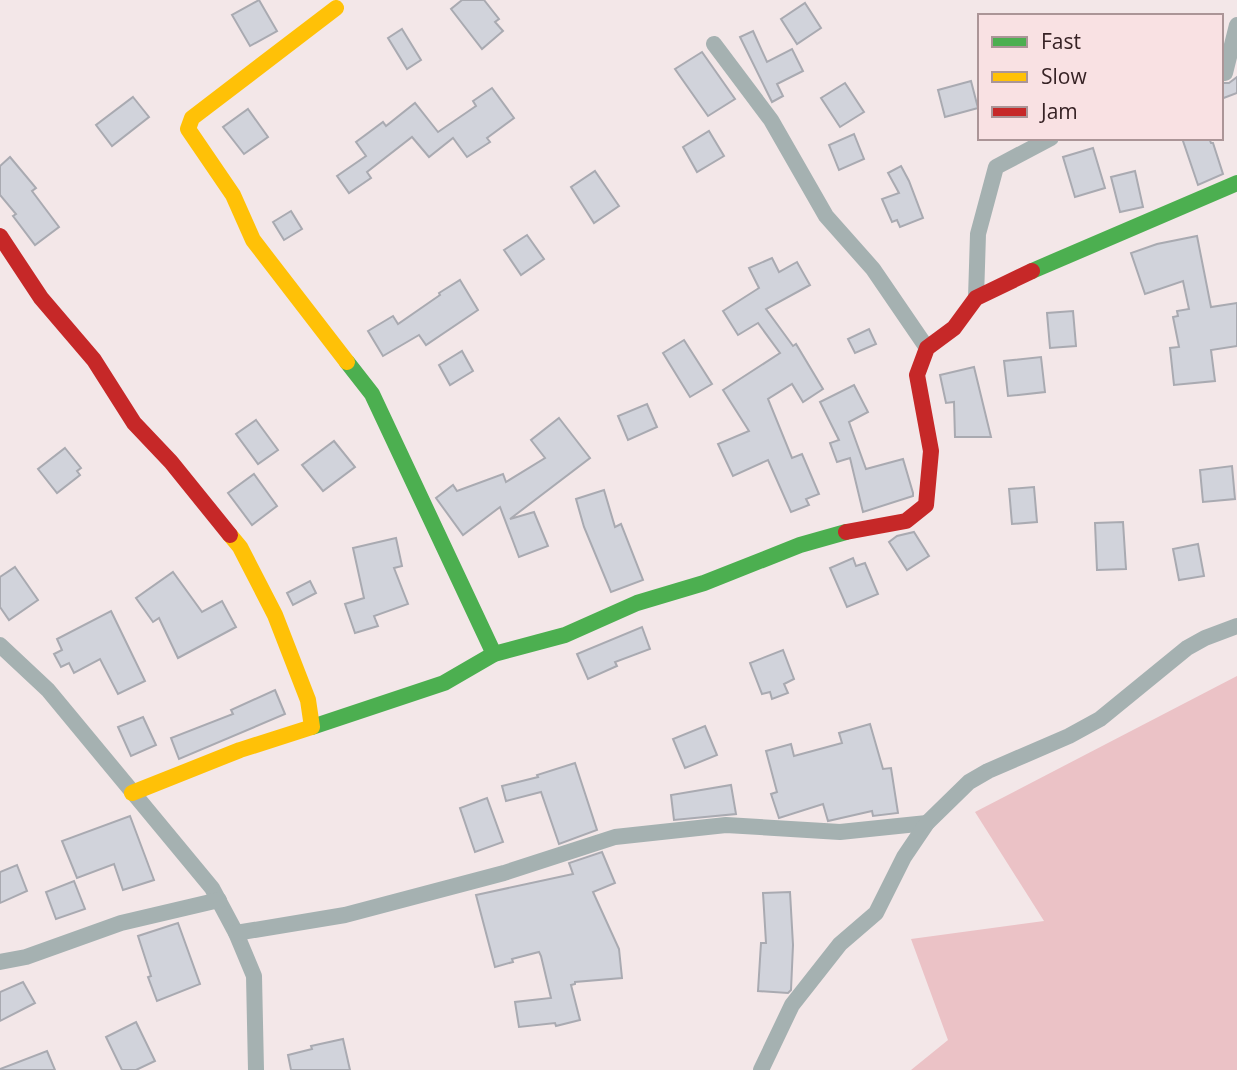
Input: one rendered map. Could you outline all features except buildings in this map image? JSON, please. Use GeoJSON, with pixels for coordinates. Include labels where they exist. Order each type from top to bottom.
{"type":"FeatureCollection","features":[{"type":"Feature","properties":{"kind":"street"},"geometry":{"type":"LineString","coordinates":[[336,8],[192,118],[188,130],[233,195],[253,240],[372,394],[494,654]]}},
{"type":"Feature","properties":{"kind":"street"},"geometry":{"type":"LineString","coordinates":[[1228,72],[1237,25]]}},
{"type":"Feature","properties":{"kind":"street"},"geometry":{"type":"LineString","coordinates":[[714,44],[771,120],[825,216],[873,269],[927,348]]}},
{"type":"Feature","properties":{"kind":"street"},"geometry":{"type":"LineString","coordinates":[[976,298],[978,234],[996,167],[1047,140]]}},
{"type":"Feature","properties":{"kind":"street"},"geometry":{"type":"LineString","coordinates":[[132,793],[240,750],[444,683],[494,654],[565,635],[637,603],[704,583],[800,545],[859,528],[906,521],[926,505],[931,451],[917,375],[927,348],[954,328],[976,298],[999,285],[1237,183]]}},
{"type":"Feature","properties":{"kind":"street"},"geometry":{"type":"LineString","coordinates":[[0,236],[41,298],[94,360],[134,423],[171,461],[240,547],[275,615],[308,700],[312,726]]}},
{"type":"Feature","properties":{"kind":"street"},"geometry":{"type":"LineString","coordinates":[[761,1070],[792,1004],[840,944],[876,913],[904,857],[927,823],[969,782],[1100,719],[1187,648],[1237,625]]}},
{"type":"Feature","properties":{"kind":"street"},"geometry":{"type":"LineString","coordinates":[[0,645],[48,690],[212,888],[236,933],[254,976],[256,1070]]}},
{"type":"Feature","properties":{"kind":"street"},"geometry":{"type":"LineString","coordinates":[[236,933],[345,915],[504,873],[615,837],[726,825],[840,832],[927,823]]}},
{"type":"Feature","properties":{"kind":"street"},"geometry":{"type":"LineString","coordinates":[[0,962],[26,957],[121,923],[219,900]]}},
{"type":"Feature","properties":{"kind":"shaded area"},"geometry":{"type":"Polygon","coordinates":[[[1237,676],[1237,1070],[911,1070],[948,1040],[911,939],[1044,921],[975,812],[1237,676]]]}},
{"type":"Feature","properties":{"kind":"traffic: fast"},"geometry":{"type":"LineString","coordinates":[[1032,271],[1237,183]]}},
{"type":"Feature","properties":{"kind":"traffic: fast"},"geometry":{"type":"LineString","coordinates":[[347,362],[372,394],[494,654]]}},
{"type":"Feature","properties":{"kind":"traffic: fast"},"geometry":{"type":"LineString","coordinates":[[312,727],[444,683],[494,654],[565,635],[637,603],[704,583],[800,545],[846,532]]}},
{"type":"Feature","properties":{"kind":"traffic: slow"},"geometry":{"type":"LineString","coordinates":[[336,8],[192,118],[188,129],[233,195],[253,240],[347,362]]}},
{"type":"Feature","properties":{"kind":"traffic: slow"},"geometry":{"type":"LineString","coordinates":[[132,793],[240,750],[312,727],[308,700],[275,615],[240,547],[230,535]]}},
{"type":"Feature","properties":{"kind":"traffic: jam"},"geometry":{"type":"LineString","coordinates":[[0,236],[41,298],[94,360],[134,423],[171,462],[230,535]]}},
{"type":"Feature","properties":{"kind":"traffic: jam"},"geometry":{"type":"LineString","coordinates":[[846,532],[906,521],[926,505],[931,451],[917,375],[927,348],[954,328],[976,298],[1032,271]]}}]}
